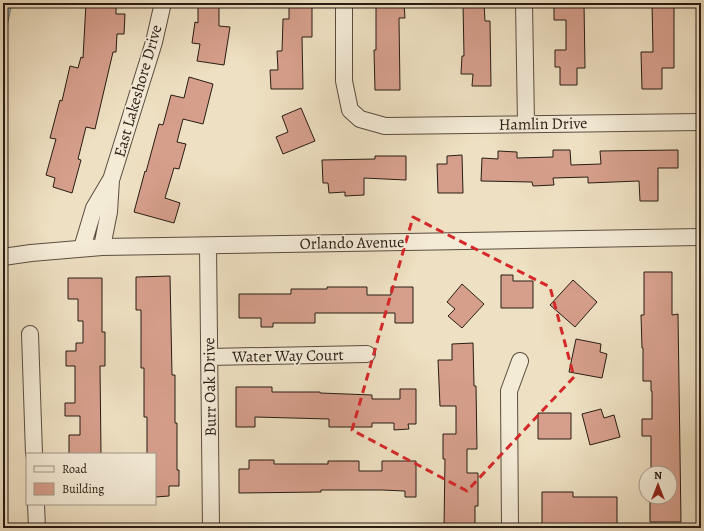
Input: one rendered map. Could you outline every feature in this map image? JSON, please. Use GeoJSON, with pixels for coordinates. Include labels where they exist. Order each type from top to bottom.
{"type":"FeatureCollection","features":[{"type":"Feature","properties":{"kind":"street","name":"East Lakeshore Drive"},"geometry":{"type":"LineString","coordinates":[[102,247],[109,212],[111,180],[154,42],[162,3]]}},
{"type":"Feature","properties":{"kind":"street","name":"Hamlin Drive"},"geometry":{"type":"LineString","coordinates":[[344,3],[344,81],[350,110],[360,119],[386,126],[701,122]]}},
{"type":"Feature","properties":{"kind":"street"},"geometry":{"type":"LineString","coordinates":[[524,3],[526,124]]}},
{"type":"Feature","properties":{"kind":"street","name":"East Lakeshore Drive"},"geometry":{"type":"LineString","coordinates":[[82,248],[94,208],[111,180]]}},
{"type":"Feature","properties":{"kind":"street","name":"Orlando Avenue"},"geometry":{"type":"LineString","coordinates":[[3,257],[102,247],[701,237]]}},
{"type":"Feature","properties":{"kind":"street","name":"Burr Oak Drive"},"geometry":{"type":"LineString","coordinates":[[208,246],[211,528]]}},
{"type":"Feature","properties":{"kind":"street"},"geometry":{"type":"LineString","coordinates":[[30,334],[34,453]]}},
{"type":"Feature","properties":{"kind":"street","name":"Water Way Court"},"geometry":{"type":"LineString","coordinates":[[209,357],[367,354]]}},
{"type":"Feature","properties":{"kind":"street"},"geometry":{"type":"LineString","coordinates":[[510,528],[509,391],[520,361]]}},
{"type":"Feature","properties":{"kind":"street"},"geometry":{"type":"LineString","coordinates":[[36,505],[37,528]]}},
{"type":"Feature","properties":{"kind":"highlighted area"},"geometry":{"type":"Polygon","coordinates":[[[413,217],[550,287],[574,377],[467,491],[352,430],[413,217]]]}},
{"type":"Feature","properties":{"kind":"water"},"geometry":{"type":"Polygon","coordinates":[[[3,3],[12,3],[3,45],[3,3]]]}},
{"type":"Feature","properties":{"kind":"building"},"geometry":{"type":"Polygon","coordinates":[[[86,3],[116,3],[116,14],[125,14],[124,34],[117,34],[116,52],[113,52],[95,129],[86,127],[78,159],[81,160],[72,193],[53,187],[55,178],[46,175],[56,139],[50,138],[60,100],[62,101],[70,66],[78,68],[81,57],[83,58],[86,3]]]}},
{"type":"Feature","properties":{"kind":"building"},"geometry":{"type":"Polygon","coordinates":[[[198,3],[219,3],[219,26],[230,27],[224,65],[197,61],[200,44],[192,43],[195,22],[198,23],[198,3]]]}},
{"type":"Feature","properties":{"kind":"building"},"geometry":{"type":"Polygon","coordinates":[[[289,3],[312,3],[312,37],[302,37],[303,89],[271,89],[270,70],[278,70],[277,51],[282,51],[283,19],[289,19],[289,3]]]}},
{"type":"Feature","properties":{"kind":"building"},"geometry":{"type":"Polygon","coordinates":[[[376,3],[404,3],[405,18],[399,18],[400,90],[375,90],[374,50],[376,50],[376,3]]]}},
{"type":"Feature","properties":{"kind":"building"},"geometry":{"type":"Polygon","coordinates":[[[463,3],[484,3],[485,21],[490,21],[491,86],[472,86],[473,74],[461,74],[462,56],[464,56],[463,3]]]}},
{"type":"Feature","properties":{"kind":"building"},"geometry":{"type":"Polygon","coordinates":[[[554,3],[584,3],[585,68],[577,68],[577,85],[560,85],[560,67],[555,67],[555,50],[566,50],[566,20],[554,20],[554,3]]]}},
{"type":"Feature","properties":{"kind":"building"},"geometry":{"type":"Polygon","coordinates":[[[652,3],[674,3],[674,68],[662,68],[662,89],[642,89],[641,52],[653,52],[652,3]]]}},
{"type":"Feature","properties":{"kind":"building"},"geometry":{"type":"Polygon","coordinates":[[[189,77],[213,84],[203,124],[183,119],[177,142],[186,144],[179,169],[174,168],[165,198],[180,203],[174,223],[134,212],[159,124],[163,125],[171,95],[184,98],[189,77]]]}},
{"type":"Feature","properties":{"kind":"building"},"geometry":{"type":"Polygon","coordinates":[[[301,108],[315,141],[283,154],[276,137],[288,132],[282,116],[301,108]]]}},
{"type":"Feature","properties":{"kind":"building"},"geometry":{"type":"Polygon","coordinates":[[[553,150],[570,150],[571,165],[601,164],[600,151],[678,150],[678,168],[658,168],[658,201],[640,201],[639,181],[588,183],[588,177],[553,178],[554,185],[533,186],[532,182],[481,181],[482,158],[498,159],[498,151],[517,152],[517,158],[553,157],[553,150]]]}},
{"type":"Feature","properties":{"kind":"building"},"geometry":{"type":"Polygon","coordinates":[[[462,155],[463,193],[438,193],[437,164],[447,164],[447,156],[462,155]]]}},
{"type":"Feature","properties":{"kind":"building"},"geometry":{"type":"Polygon","coordinates":[[[375,156],[406,156],[406,180],[364,178],[364,195],[345,196],[345,192],[329,193],[328,183],[323,183],[322,160],[375,159],[375,156]]]}},
{"type":"Feature","properties":{"kind":"building"},"geometry":{"type":"Polygon","coordinates":[[[644,272],[672,272],[672,315],[678,314],[681,522],[650,522],[650,505],[678,505],[678,465],[651,465],[651,436],[642,436],[642,419],[652,419],[651,381],[643,381],[641,315],[644,315],[644,272]]]}},
{"type":"Feature","properties":{"kind":"building"},"geometry":{"type":"Polygon","coordinates":[[[501,275],[513,275],[513,281],[533,281],[533,308],[501,308],[501,275]]]}},
{"type":"Feature","properties":{"kind":"building"},"geometry":{"type":"Polygon","coordinates":[[[170,276],[172,375],[175,375],[175,423],[177,423],[177,470],[179,470],[179,486],[169,486],[169,496],[156,497],[156,453],[147,453],[147,417],[144,417],[144,368],[141,368],[141,310],[136,310],[136,277],[170,276]]]}},
{"type":"Feature","properties":{"kind":"building"},"geometry":{"type":"Polygon","coordinates":[[[68,278],[102,278],[102,332],[105,332],[105,366],[100,366],[101,453],[69,453],[69,435],[80,435],[80,416],[65,416],[65,403],[75,403],[75,366],[66,366],[66,351],[76,351],[76,343],[83,343],[83,321],[78,321],[78,299],[68,299],[68,278]]]}},
{"type":"Feature","properties":{"kind":"building"},"geometry":{"type":"Polygon","coordinates":[[[573,280],[597,302],[575,327],[550,305],[573,280]]]}},
{"type":"Feature","properties":{"kind":"building"},"geometry":{"type":"Polygon","coordinates":[[[462,284],[484,304],[462,328],[448,316],[455,309],[447,302],[462,284]]]}},
{"type":"Feature","properties":{"kind":"building"},"geometry":{"type":"Polygon","coordinates":[[[327,287],[367,287],[367,295],[391,295],[391,287],[413,287],[413,323],[395,323],[395,313],[315,313],[315,323],[273,323],[273,327],[261,327],[261,318],[239,318],[239,294],[291,294],[291,289],[327,289],[327,287]]]}},
{"type":"Feature","properties":{"kind":"building"},"geometry":{"type":"Polygon","coordinates":[[[576,339],[601,344],[600,352],[607,354],[602,378],[569,372],[576,339]]]}},
{"type":"Feature","properties":{"kind":"building"},"geometry":{"type":"Polygon","coordinates":[[[473,343],[474,386],[476,386],[477,449],[467,449],[467,473],[478,473],[478,506],[475,506],[475,528],[444,528],[445,459],[443,459],[443,434],[456,434],[456,406],[440,406],[438,360],[452,360],[452,344],[473,343]]]}},
{"type":"Feature","properties":{"kind":"building"},"geometry":{"type":"Polygon","coordinates":[[[236,387],[272,387],[272,392],[320,392],[372,395],[372,399],[400,399],[400,389],[416,389],[416,424],[408,424],[409,429],[394,430],[394,423],[372,423],[372,427],[329,427],[329,419],[255,417],[255,427],[236,427],[236,387]]]}},
{"type":"Feature","properties":{"kind":"building"},"geometry":{"type":"Polygon","coordinates":[[[601,409],[604,418],[614,415],[620,437],[590,445],[582,414],[601,409]]]}},
{"type":"Feature","properties":{"kind":"building"},"geometry":{"type":"Polygon","coordinates":[[[538,413],[571,413],[571,439],[538,439],[538,413]]]}},
{"type":"Feature","properties":{"kind":"building"},"geometry":{"type":"Polygon","coordinates":[[[249,460],[274,460],[274,464],[328,464],[328,461],[359,461],[359,471],[382,471],[382,461],[416,461],[416,497],[405,497],[405,491],[382,490],[321,490],[321,492],[239,493],[239,469],[249,469],[249,460]]]}},
{"type":"Feature","properties":{"kind":"building"},"geometry":{"type":"Polygon","coordinates":[[[542,492],[573,492],[573,497],[617,497],[617,524],[542,524],[542,492]]]}}]}
